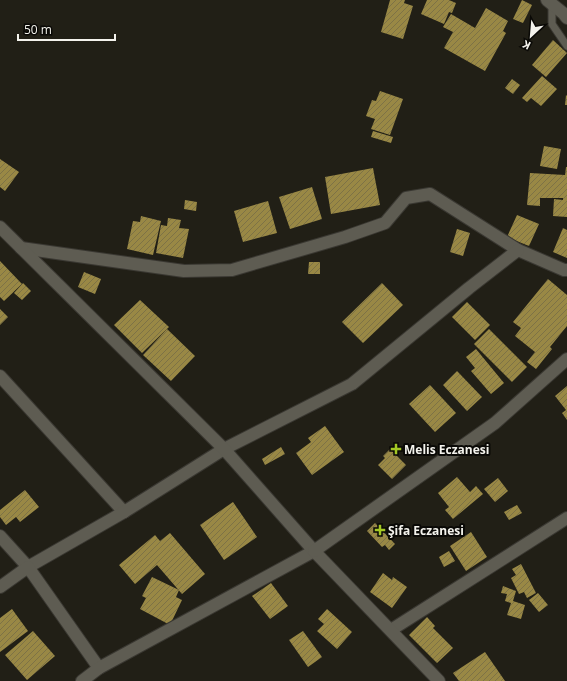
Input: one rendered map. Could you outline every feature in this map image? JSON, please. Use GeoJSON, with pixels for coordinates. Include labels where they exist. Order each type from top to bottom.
{"type":"FeatureCollection","features":[{"type":"Feature","properties":{"kind":"street"},"geometry":{"type":"LineString","coordinates":[[550,2],[567,18]]}},
{"type":"Feature","properties":{"kind":"street"},"geometry":{"type":"LineString","coordinates":[[21,248],[184,271],[232,270],[345,237],[385,223],[406,198],[430,194],[518,250],[567,270]]}},
{"type":"Feature","properties":{"kind":"street"},"geometry":{"type":"LineString","coordinates":[[0,226],[224,448],[314,551],[439,681]]}},
{"type":"Feature","properties":{"kind":"street"},"geometry":{"type":"LineString","coordinates":[[0,587],[28,567],[124,512],[224,448],[352,384],[469,288],[518,250]]}},
{"type":"Feature","properties":{"kind":"street"},"geometry":{"type":"LineString","coordinates":[[82,681],[99,668],[314,551],[495,423],[567,359]]}},
{"type":"Feature","properties":{"kind":"street"},"geometry":{"type":"LineString","coordinates":[[0,376],[124,512]]}},
{"type":"Feature","properties":{"kind":"street"},"geometry":{"type":"LineString","coordinates":[[391,630],[567,518]]}},
{"type":"Feature","properties":{"kind":"street"},"geometry":{"type":"LineString","coordinates":[[0,536],[28,567],[99,668]]}},
{"type":"Feature","properties":{"kind":"lane"},"geometry":{"type":"LineString","coordinates":[[550,2],[552,24],[567,46]]}},
{"type":"Feature","properties":{"kind":"building"},"geometry":{"type":"Polygon","coordinates":[[[390,0],[405,0],[404,3],[413,6],[403,39],[381,32],[390,0]]]}},
{"type":"Feature","properties":{"kind":"building"},"geometry":{"type":"Polygon","coordinates":[[[427,0],[449,0],[456,3],[452,13],[449,12],[444,24],[421,14],[427,0]]]}},
{"type":"Feature","properties":{"kind":"building"},"geometry":{"type":"Polygon","coordinates":[[[522,0],[532,5],[523,23],[513,19],[522,0]]]}},
{"type":"Feature","properties":{"kind":"building"},"geometry":{"type":"Polygon","coordinates":[[[486,8],[508,21],[503,31],[506,33],[485,71],[444,48],[453,32],[443,27],[451,14],[475,28],[486,8]]]}},
{"type":"Feature","properties":{"kind":"building"},"geometry":{"type":"Polygon","coordinates":[[[553,40],[567,53],[546,77],[532,65],[553,40]]]}},
{"type":"Feature","properties":{"kind":"building"},"geometry":{"type":"Polygon","coordinates":[[[542,76],[557,89],[541,106],[531,98],[527,102],[522,98],[542,76]]]}},
{"type":"Feature","properties":{"kind":"building"},"geometry":{"type":"Polygon","coordinates":[[[512,79],[520,85],[513,94],[505,88],[512,79]]]}},
{"type":"Feature","properties":{"kind":"building"},"geometry":{"type":"Polygon","coordinates":[[[380,91],[403,99],[390,135],[371,129],[375,119],[366,116],[372,100],[376,101],[380,91]]]}},
{"type":"Feature","properties":{"kind":"building"},"geometry":{"type":"Polygon","coordinates":[[[566,95],[567,105],[565,105],[566,95]]]}},
{"type":"Feature","properties":{"kind":"building"},"geometry":{"type":"Polygon","coordinates":[[[373,131],[393,137],[391,143],[371,137],[373,131]]]}},
{"type":"Feature","properties":{"kind":"building"},"geometry":{"type":"Polygon","coordinates":[[[544,146],[561,149],[557,169],[540,166],[544,146]]]}},
{"type":"Feature","properties":{"kind":"building"},"geometry":{"type":"Polygon","coordinates":[[[0,159],[19,172],[5,191],[0,187],[0,159]]]}},
{"type":"Feature","properties":{"kind":"building"},"geometry":{"type":"Polygon","coordinates":[[[566,167],[567,217],[553,216],[554,199],[563,200],[563,198],[540,198],[540,206],[527,205],[530,173],[565,175],[566,167]]]}},
{"type":"Feature","properties":{"kind":"building"},"geometry":{"type":"Polygon","coordinates":[[[373,168],[380,205],[331,214],[325,177],[373,168]]]}},
{"type":"Feature","properties":{"kind":"building"},"geometry":{"type":"Polygon","coordinates":[[[312,187],[322,219],[290,229],[279,197],[312,187]]]}},
{"type":"Feature","properties":{"kind":"building"},"geometry":{"type":"Polygon","coordinates":[[[185,200],[197,202],[196,211],[184,209],[185,200]]]}},
{"type":"Feature","properties":{"kind":"building"},"geometry":{"type":"Polygon","coordinates":[[[268,201],[277,233],[243,242],[234,211],[268,201]]]}},
{"type":"Feature","properties":{"kind":"building"},"geometry":{"type":"Polygon","coordinates":[[[517,215],[539,224],[529,246],[507,237],[517,215]]]}},
{"type":"Feature","properties":{"kind":"building"},"geometry":{"type":"Polygon","coordinates":[[[141,216],[161,221],[153,255],[127,249],[133,221],[140,222],[141,216]]]}},
{"type":"Feature","properties":{"kind":"building"},"geometry":{"type":"Polygon","coordinates":[[[168,218],[181,220],[179,228],[189,229],[183,258],[156,253],[161,225],[167,226],[168,218]]]}},
{"type":"Feature","properties":{"kind":"building"},"geometry":{"type":"Polygon","coordinates":[[[563,228],[567,230],[567,258],[553,252],[563,228]]]}},
{"type":"Feature","properties":{"kind":"building"},"geometry":{"type":"Polygon","coordinates":[[[457,229],[470,233],[463,256],[450,252],[457,229]]]}},
{"type":"Feature","properties":{"kind":"building"},"geometry":{"type":"Polygon","coordinates":[[[0,261],[22,284],[4,301],[0,297],[0,261]]]}},
{"type":"Feature","properties":{"kind":"building"},"geometry":{"type":"Polygon","coordinates":[[[309,262],[320,262],[320,274],[308,274],[309,262]]]}},
{"type":"Feature","properties":{"kind":"building"},"geometry":{"type":"Polygon","coordinates":[[[84,272],[101,279],[95,294],[78,287],[84,272]]]}},
{"type":"Feature","properties":{"kind":"building"},"geometry":{"type":"Polygon","coordinates":[[[548,279],[567,295],[567,326],[550,347],[552,349],[536,369],[527,362],[535,352],[515,336],[521,328],[513,322],[548,279]]]}},
{"type":"Feature","properties":{"kind":"building"},"geometry":{"type":"Polygon","coordinates":[[[23,283],[31,291],[22,300],[14,293],[23,283]]]}},
{"type":"Feature","properties":{"kind":"building"},"geometry":{"type":"Polygon","coordinates":[[[382,283],[403,305],[363,343],[342,322],[382,283]]]}},
{"type":"Feature","properties":{"kind":"building"},"geometry":{"type":"Polygon","coordinates":[[[140,300],[169,327],[142,353],[114,325],[140,300]]]}},
{"type":"Feature","properties":{"kind":"building"},"geometry":{"type":"Polygon","coordinates":[[[467,302],[490,325],[475,340],[452,317],[467,302]]]}},
{"type":"Feature","properties":{"kind":"building"},"geometry":{"type":"Polygon","coordinates":[[[0,309],[8,317],[0,325],[0,309]]]}},
{"type":"Feature","properties":{"kind":"building"},"geometry":{"type":"Polygon","coordinates":[[[167,329],[195,356],[171,381],[143,355],[167,329]]]}},
{"type":"Feature","properties":{"kind":"building"},"geometry":{"type":"Polygon","coordinates":[[[489,329],[527,367],[512,382],[474,344],[489,329]]]}},
{"type":"Feature","properties":{"kind":"building"},"geometry":{"type":"Polygon","coordinates":[[[476,349],[504,383],[491,394],[471,371],[475,368],[466,357],[476,349]]]}},
{"type":"Feature","properties":{"kind":"building"},"geometry":{"type":"Polygon","coordinates":[[[457,371],[482,397],[467,411],[443,385],[457,371]]]}},
{"type":"Feature","properties":{"kind":"building"},"geometry":{"type":"Polygon","coordinates":[[[430,385],[456,413],[435,432],[409,404],[430,385]]]}},
{"type":"Feature","properties":{"kind":"building"},"geometry":{"type":"Polygon","coordinates":[[[567,386],[567,420],[562,413],[566,410],[555,396],[567,386]]]}},
{"type":"Feature","properties":{"kind":"building"},"geometry":{"type":"Polygon","coordinates":[[[325,426],[344,452],[312,475],[296,453],[311,442],[308,438],[325,426]]]}},
{"type":"Feature","properties":{"kind":"building"},"geometry":{"type":"Polygon","coordinates":[[[281,447],[285,454],[265,465],[262,459],[281,447]]]}},
{"type":"Feature","properties":{"kind":"building"},"geometry":{"type":"Polygon","coordinates":[[[390,449],[406,465],[392,479],[378,465],[385,458],[383,456],[390,449]]]}},
{"type":"Feature","properties":{"kind":"building"},"geometry":{"type":"Polygon","coordinates":[[[457,477],[470,492],[476,486],[483,494],[453,519],[445,510],[449,507],[438,493],[457,477]]]}},
{"type":"Feature","properties":{"kind":"building"},"geometry":{"type":"Polygon","coordinates":[[[498,478],[508,491],[495,502],[484,489],[498,478]]]}},
{"type":"Feature","properties":{"kind":"building"},"geometry":{"type":"Polygon","coordinates":[[[25,490],[39,507],[20,522],[16,517],[6,525],[0,517],[0,510],[25,490]]]}},
{"type":"Feature","properties":{"kind":"building"},"geometry":{"type":"Polygon","coordinates":[[[233,502],[257,537],[224,560],[200,525],[233,502]]]}},
{"type":"Feature","properties":{"kind":"building"},"geometry":{"type":"Polygon","coordinates":[[[517,505],[522,513],[509,520],[504,512],[517,505]]]}},
{"type":"Feature","properties":{"kind":"building"},"geometry":{"type":"Polygon","coordinates":[[[375,523],[395,544],[389,550],[385,545],[382,547],[367,531],[375,523]]]}},
{"type":"Feature","properties":{"kind":"building"},"geometry":{"type":"Polygon","coordinates":[[[471,532],[487,557],[466,571],[450,546],[471,532]]]}},
{"type":"Feature","properties":{"kind":"building"},"geometry":{"type":"Polygon","coordinates":[[[170,533],[205,574],[182,594],[157,565],[135,584],[119,565],[155,535],[160,541],[170,533]]]}},
{"type":"Feature","properties":{"kind":"building"},"geometry":{"type":"Polygon","coordinates":[[[449,551],[455,561],[444,567],[439,557],[449,551]]]}},
{"type":"Feature","properties":{"kind":"building"},"geometry":{"type":"Polygon","coordinates":[[[521,564],[536,593],[527,598],[524,592],[519,594],[511,578],[516,575],[512,569],[521,564]]]}},
{"type":"Feature","properties":{"kind":"building"},"geometry":{"type":"Polygon","coordinates":[[[383,573],[392,580],[393,577],[407,587],[392,608],[370,592],[383,573]]]}},
{"type":"Feature","properties":{"kind":"building"},"geometry":{"type":"Polygon","coordinates":[[[152,577],[179,590],[176,597],[182,600],[170,625],[140,609],[146,598],[142,596],[152,577]]]}},
{"type":"Feature","properties":{"kind":"building"},"geometry":{"type":"Polygon","coordinates":[[[271,583],[288,606],[270,619],[252,596],[271,583]]]}},
{"type":"Feature","properties":{"kind":"building"},"geometry":{"type":"Polygon","coordinates":[[[503,586],[516,591],[513,601],[525,605],[521,619],[507,615],[511,603],[505,601],[507,594],[501,593],[503,586]]]}},
{"type":"Feature","properties":{"kind":"building"},"geometry":{"type":"Polygon","coordinates":[[[538,593],[548,605],[539,612],[529,600],[538,593]]]}},
{"type":"Feature","properties":{"kind":"building"},"geometry":{"type":"Polygon","coordinates":[[[12,609],[28,631],[0,652],[0,618],[12,609]]]}},
{"type":"Feature","properties":{"kind":"building"},"geometry":{"type":"Polygon","coordinates":[[[327,609],[352,632],[337,649],[317,631],[324,624],[318,619],[327,609]]]}},
{"type":"Feature","properties":{"kind":"building"},"geometry":{"type":"Polygon","coordinates":[[[427,617],[435,626],[433,628],[453,648],[437,663],[409,635],[427,617]]]}},
{"type":"Feature","properties":{"kind":"building"},"geometry":{"type":"Polygon","coordinates":[[[33,631],[55,656],[27,680],[5,655],[33,631]]]}},
{"type":"Feature","properties":{"kind":"building"},"geometry":{"type":"Polygon","coordinates":[[[303,631],[322,657],[308,667],[289,640],[303,631]]]}},
{"type":"Feature","properties":{"kind":"building"},"geometry":{"type":"Polygon","coordinates":[[[485,652],[505,681],[459,681],[453,673],[485,652]]]}},
{"type":"Feature","properties":{"kind":"place","name":"Melis Eczanesi"},"geometry":{"type":"Point","coordinates":[396,449]}},
{"type":"Feature","properties":{"kind":"place","name":"Şifa Eczanesi"},"geometry":{"type":"Point","coordinates":[380,530]}}]}
